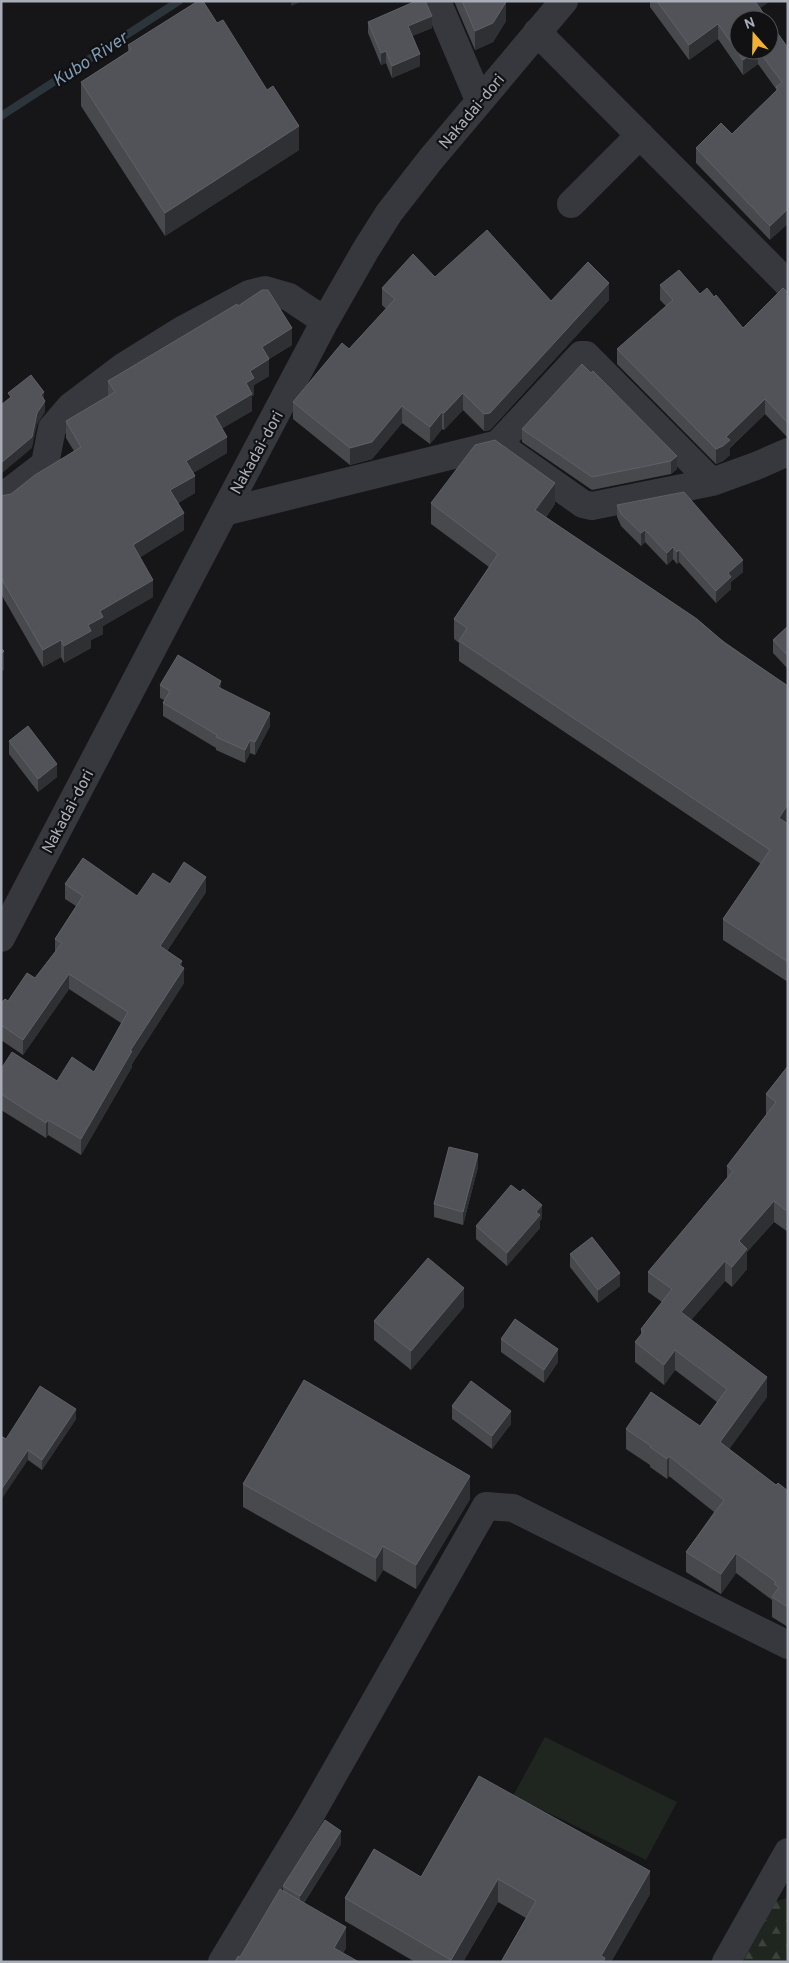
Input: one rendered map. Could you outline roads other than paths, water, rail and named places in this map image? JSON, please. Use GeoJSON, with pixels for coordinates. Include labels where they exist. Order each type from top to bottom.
{"type":"FeatureCollection","features":[{"type":"Feature","properties":{"kind":"street"},"geometry":{"type":"LineString","coordinates":[[437,1],[480,100]]}},
{"type":"Feature","properties":{"kind":"street","name":"Nakadai-dori"},"geometry":{"type":"LineString","coordinates":[[1,938],[325,321],[389,213],[480,100],[564,1]]}},
{"type":"Feature","properties":{"kind":"street"},"geometry":{"type":"LineString","coordinates":[[537,32],[788,284]]}},
{"type":"Feature","properties":{"kind":"street"},"geometry":{"type":"LineString","coordinates":[[571,204],[640,135]]}},
{"type":"Feature","properties":{"kind":"street"},"geometry":{"type":"LineString","coordinates":[[1,498],[45,464],[52,428],[70,408],[123,367],[184,329],[249,294],[265,290],[289,297],[325,321]]}},
{"type":"Feature","properties":{"kind":"street"},"geometry":{"type":"LineString","coordinates":[[224,512],[498,444],[581,355],[586,355],[712,482]]}},
{"type":"Feature","properties":{"kind":"street"},"geometry":{"type":"LineString","coordinates":[[498,444],[583,504],[592,506],[712,482],[788,452]]}},
{"type":"Feature","properties":{"kind":"street"},"geometry":{"type":"LineString","coordinates":[[222,1962],[311,1814],[486,1506],[513,1508],[788,1645]]}},
{"type":"Feature","properties":{"kind":"street"},"geometry":{"type":"LineString","coordinates":[[726,1962],[788,1852]]}},
{"type":"Feature","properties":{"kind":"waterway","name":"Kubo River"},"geometry":{"type":"LineString","coordinates":[[1,116],[179,1]]}}]}
